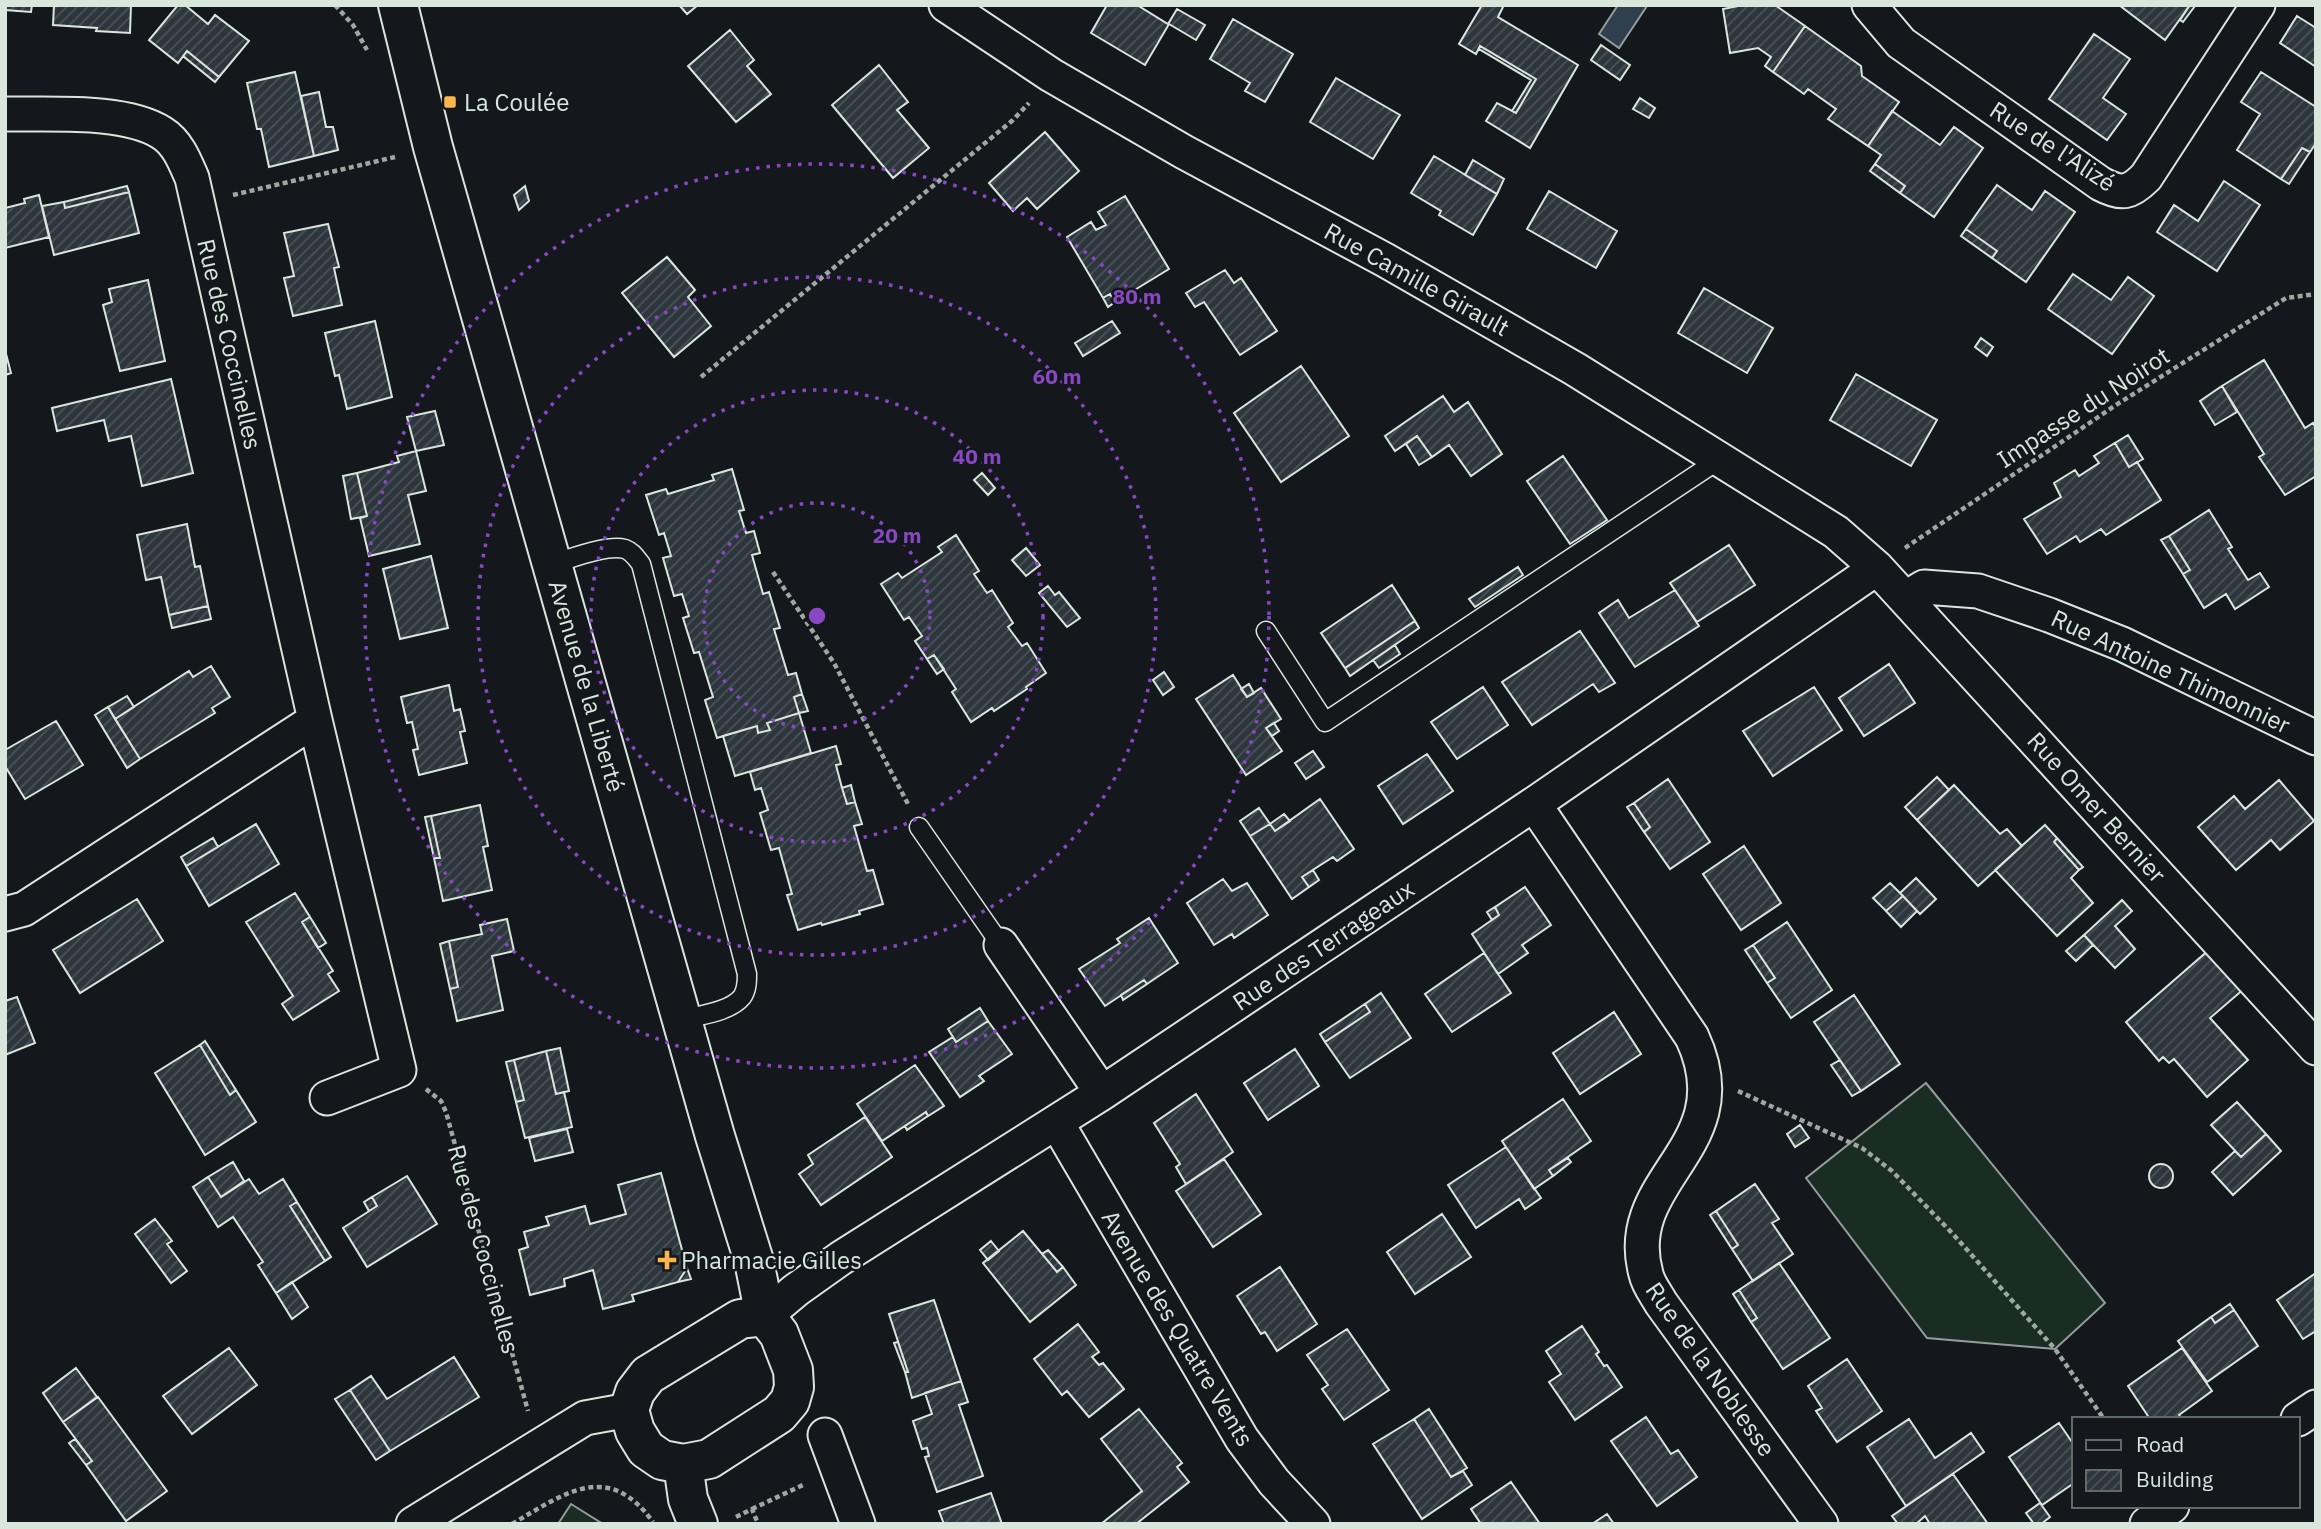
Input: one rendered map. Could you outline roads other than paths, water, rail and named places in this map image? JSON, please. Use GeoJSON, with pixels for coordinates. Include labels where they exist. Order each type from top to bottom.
{"type":"FeatureCollection","features":[{"type":"Feature","properties":{"kind":"street","name":"Avenue de la Liberté"},"geometry":{"type":"LineString","coordinates":[[377,5],[409,55]]}},
{"type":"Feature","properties":{"kind":"street","name":"Avenue de la Liberté"},"geometry":{"type":"LineString","coordinates":[[397,5],[433,147],[682,1020],[754,1261],[765,1316]]}},
{"type":"Feature","properties":{"kind":"street","name":"Rue Camille Girault"},"geometry":{"type":"LineString","coordinates":[[946,5],[1051,75],[1184,152],[1468,307],[1575,369],[1836,532],[1877,568]]}},
{"type":"Feature","properties":{"kind":"street","name":"Rue de l'Alizé"},"geometry":{"type":"LineString","coordinates":[[1869,5],[1900,43],[2101,184],[2125,192],[2135,188],[2147,177],[2258,5]]}},
{"type":"Feature","properties":{"kind":"street","name":"Rue des Coccinelles"},"geometry":{"type":"LineString","coordinates":[[5,114],[97,115],[129,120],[162,133],[180,150],[192,178],[315,720],[399,1070],[327,1098]]}},
{"type":"Feature","properties":{"kind":"street","name":"Rue Omer Bernier"},"geometry":{"type":"LineString","coordinates":[[1877,568],[2316,1048]]}},
{"type":"Feature","properties":{"kind":"street","name":"Rue des Terrageaux"},"geometry":{"type":"LineString","coordinates":[[765,1316],[841,1258],[1057,1123],[1534,804],[1877,568]]}},
{"type":"Feature","properties":{"kind":"street","name":"Rue Antoine Thimonnier"},"geometry":{"type":"LineString","coordinates":[[1906,598],[1924,587],[1978,591],[2049,615],[2122,644],[2316,738]]}},
{"type":"Feature","properties":{"kind":"street"},"geometry":{"type":"LineString","coordinates":[[5,914],[24,909],[315,720]]}},
{"type":"Feature","properties":{"kind":"street","name":"Rue de la Noblesse"},"geometry":{"type":"LineString","coordinates":[[1534,804],[1692,1037],[1702,1057],[1706,1077],[1700,1122],[1691,1142],[1658,1192],[1647,1216],[1642,1244],[1646,1276],[1661,1303],[1821,1524]]}},
{"type":"Feature","properties":{"kind":"street"},"geometry":{"type":"LineString","coordinates":[[1001,945],[1102,1093]]}},
{"type":"Feature","properties":{"kind":"street","name":"Avenue des Quatre Vents"},"geometry":{"type":"LineString","coordinates":[[1057,1123],[1242,1439],[1274,1482],[1313,1524]]}},
{"type":"Feature","properties":{"kind":"street"},"geometry":{"type":"LineString","coordinates":[[765,1316],[779,1334],[793,1370],[794,1387],[790,1401],[779,1414],[709,1459],[683,1464],[662,1460],[646,1449],[635,1431],[629,1410],[635,1392],[648,1375],[740,1319],[765,1316]]}},
{"type":"Feature","properties":{"kind":"street"},"geometry":{"type":"LineString","coordinates":[[2300,1418],[2316,1407]]}},
{"type":"Feature","properties":{"kind":"street"},"geometry":{"type":"LineString","coordinates":[[413,1524],[585,1418],[629,1410]]}},
{"type":"Feature","properties":{"kind":"street"},"geometry":{"type":"LineString","coordinates":[[825,1435],[858,1524]]}},
{"type":"Feature","properties":{"kind":"street"},"geometry":{"type":"LineString","coordinates":[[683,1464],[688,1499],[715,1521]]}},
{"type":"Feature","properties":{"kind":"street"},"geometry":{"type":"LineString","coordinates":[[2147,1524],[2169,1508]]}},
{"type":"Feature","properties":{"kind":"lane"},"geometry":{"type":"LineString","coordinates":[[1266,631],[1325,722],[1720,459]]}},
{"type":"Feature","properties":{"kind":"lane"},"geometry":{"type":"LineString","coordinates":[[552,565],[604,550],[623,548],[634,554],[641,564],[747,974],[746,988],[741,998],[730,1006],[682,1020]]}},
{"type":"Feature","properties":{"kind":"lane"},"geometry":{"type":"LineString","coordinates":[[919,827],[1001,945]]}},
{"type":"Feature","properties":{"kind":"water"},"geometry":{"type":"Polygon","coordinates":[[[1618,5],[1647,6],[1619,48],[1599,34],[1618,5]]]}},
{"type":"Feature","properties":{"kind":"place","name":"La Coulée"},"geometry":{"type":"Point","coordinates":[450,102]}},
{"type":"Feature","properties":{"kind":"place","name":"Pharmacie Gilles"},"geometry":{"type":"Point","coordinates":[667,1260]}}]}
